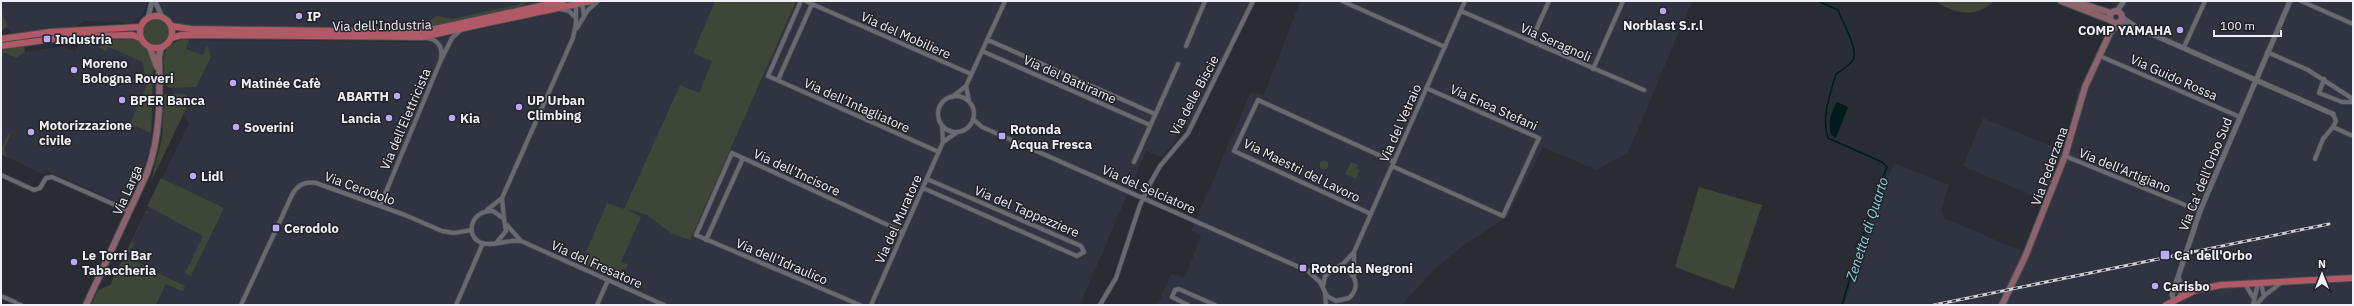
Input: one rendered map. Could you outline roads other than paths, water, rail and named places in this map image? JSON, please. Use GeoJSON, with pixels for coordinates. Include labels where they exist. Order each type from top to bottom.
{"type":"FeatureCollection","features":[{"type":"Feature","properties":{"kind":"main road","name":"Via dell'Industria"},"geometry":{"type":"LineString","coordinates":[[171,26],[191,29],[410,32],[449,26],[563,1]]}},
{"type":"Feature","properties":{"kind":"main road","name":"Via dell'Industria"},"geometry":{"type":"LineString","coordinates":[[171,38],[182,35],[422,37],[554,9],[578,2],[591,1]]}},
{"type":"Feature","properties":{"kind":"main road"},"geometry":{"type":"LineString","coordinates":[[2060,1],[2116,18]]}},
{"type":"Feature","properties":{"kind":"main road"},"geometry":{"type":"LineString","coordinates":[[2074,1],[2116,18]]}},
{"type":"Feature","properties":{"kind":"main road"},"geometry":{"type":"LineString","coordinates":[[1,39],[57,32],[131,29],[140,27],[148,18],[155,16],[162,17],[171,26],[171,38],[161,48],[150,48],[140,38],[132,35],[75,36],[1,46]]}},
{"type":"Feature","properties":{"kind":"main road","name":"Via Pederzana"},"geometry":{"type":"LineString","coordinates":[[2002,305],[2025,257],[2066,156],[2084,92],[2116,18]]}},
{"type":"Feature","properties":{"kind":"main road"},"geometry":{"type":"LineString","coordinates":[[140,27],[140,38]]}},
{"type":"Feature","properties":{"kind":"main road","name":"Via Larga"},"geometry":{"type":"LineString","coordinates":[[150,48],[159,76]]}},
{"type":"Feature","properties":{"kind":"main road","name":"Via Larga"},"geometry":{"type":"LineString","coordinates":[[86,305],[147,174],[156,145],[158,123],[159,56],[161,48]]}},
{"type":"Feature","properties":{"kind":"main road"},"geometry":{"type":"LineString","coordinates":[[2166,305],[2196,290],[2221,285],[2353,278]]}},
{"type":"Feature","properties":{"kind":"street"},"geometry":{"type":"LineString","coordinates":[[154,1],[162,17]]}},
{"type":"Feature","properties":{"kind":"street"},"geometry":{"type":"LineString","coordinates":[[148,18],[154,1]]}},
{"type":"Feature","properties":{"kind":"street"},"geometry":{"type":"LineString","coordinates":[[502,198],[504,219],[507,225],[504,235],[497,242],[483,243],[475,238],[472,230],[476,216],[487,210],[502,198],[575,32],[591,7],[598,1]]}},
{"type":"Feature","properties":{"kind":"street","name":"Via dell'Intagliatore"},"geometry":{"type":"LineString","coordinates":[[801,1],[768,76],[939,152]]}},
{"type":"Feature","properties":{"kind":"street","name":"Via del Mobiliere"},"geometry":{"type":"LineString","coordinates":[[806,1],[971,74]]}},
{"type":"Feature","properties":{"kind":"street"},"geometry":{"type":"LineString","coordinates":[[952,97],[966,86],[1005,1]]}},
{"type":"Feature","properties":{"kind":"street"},"geometry":{"type":"LineString","coordinates":[[1186,46],[1205,1]]}},
{"type":"Feature","properties":{"kind":"street","name":"Via delle Biscie"},"geometry":{"type":"LineString","coordinates":[[1100,305],[1121,265],[1143,198],[1160,166],[1188,133],[1253,1]]}},
{"type":"Feature","properties":{"kind":"street"},"geometry":{"type":"LineString","coordinates":[[1342,1],[1445,48]]}},
{"type":"Feature","properties":{"kind":"street","name":"Via del Vetraio"},"geometry":{"type":"LineString","coordinates":[[1335,268],[1343,264],[1354,252],[1465,1]]}},
{"type":"Feature","properties":{"kind":"street"},"geometry":{"type":"LineString","coordinates":[[1531,42],[1549,1]]}},
{"type":"Feature","properties":{"kind":"street"},"geometry":{"type":"LineString","coordinates":[[1593,69],[1623,1]]}},
{"type":"Feature","properties":{"kind":"street"},"geometry":{"type":"LineString","coordinates":[[2184,47],[2205,1]]}},
{"type":"Feature","properties":{"kind":"street","name":"Via Ca' dell'Orbo Sud"},"geometry":{"type":"LineString","coordinates":[[2174,300],[2172,295],[2179,278],[2200,211],[2290,1]]}},
{"type":"Feature","properties":{"kind":"street"},"geometry":{"type":"LineString","coordinates":[[2302,1],[2353,24]]}},
{"type":"Feature","properties":{"kind":"street"},"geometry":{"type":"LineString","coordinates":[[578,2],[584,10],[584,18]]}},
{"type":"Feature","properties":{"kind":"street"},"geometry":{"type":"LineString","coordinates":[[575,32],[578,2]]}},
{"type":"Feature","properties":{"kind":"street"},"geometry":{"type":"LineString","coordinates":[[2124,3],[2116,18],[2333,114],[2336,121],[2323,139],[2314,159]]}},
{"type":"Feature","properties":{"kind":"street"},"geometry":{"type":"LineString","coordinates":[[778,80],[812,4]]}},
{"type":"Feature","properties":{"kind":"street"},"geometry":{"type":"LineString","coordinates":[[554,9],[569,11],[576,20]]}},
{"type":"Feature","properties":{"kind":"street","name":"Via Seragnoli"},"geometry":{"type":"LineString","coordinates":[[1461,11],[1644,90]]}},
{"type":"Feature","properties":{"kind":"street","name":"Via dell'Elettricista"},"geometry":{"type":"LineString","coordinates":[[380,206],[440,62],[452,38],[462,29]]}},
{"type":"Feature","properties":{"kind":"street","name":"Via dell'Elettricista"},"geometry":{"type":"LineString","coordinates":[[422,37],[434,40],[440,46],[440,62]]}},
{"type":"Feature","properties":{"kind":"street","name":"Via del Battirame"},"geometry":{"type":"LineString","coordinates":[[988,40],[1155,114]]}},
{"type":"Feature","properties":{"kind":"street","name":"Via del Battirame"},"geometry":{"type":"LineString","coordinates":[[982,51],[1150,125]]}},
{"type":"Feature","properties":{"kind":"street"},"geometry":{"type":"LineString","coordinates":[[2267,52],[2308,70],[2324,79],[2353,100]]}},
{"type":"Feature","properties":{"kind":"street","name":"Via Guido Rossa"},"geometry":{"type":"LineString","coordinates":[[2100,56],[2240,117]]}},
{"type":"Feature","properties":{"kind":"street"},"geometry":{"type":"LineString","coordinates":[[1134,162],[1178,64]]}},
{"type":"Feature","properties":{"kind":"street"},"geometry":{"type":"LineString","coordinates":[[2324,79],[2318,93],[2342,102],[2353,100]]}},
{"type":"Feature","properties":{"kind":"street"},"geometry":{"type":"LineString","coordinates":[[943,142],[969,127],[973,119],[972,107],[969,102],[966,86]]}},
{"type":"Feature","properties":{"kind":"street","name":"Via Enea Stefani"},"geometry":{"type":"LineString","coordinates":[[1393,164],[1503,216],[1539,138],[1426,88]]}},
{"type":"Feature","properties":{"kind":"street"},"geometry":{"type":"LineString","coordinates":[[958,132],[949,131],[942,125],[939,120],[939,108],[946,99],[952,97],[958,97],[969,102]]}},
{"type":"Feature","properties":{"kind":"street","name":"Via Maestri del Lavoro"},"geometry":{"type":"LineString","coordinates":[[1371,214],[1234,151],[1258,100],[1393,164]]}},
{"type":"Feature","properties":{"kind":"street","name":"Via del Selciatore"},"geometry":{"type":"LineString","coordinates":[[973,119],[982,127],[1308,270],[1329,272]]}},
{"type":"Feature","properties":{"kind":"street","name":"Via del Muratore"},"geometry":{"type":"LineString","coordinates":[[871,304],[943,142],[942,125]]}},
{"type":"Feature","properties":{"kind":"street","name":"Via del Selciatore"},"geometry":{"type":"LineString","coordinates":[[969,127],[982,127]]}},
{"type":"Feature","properties":{"kind":"street"},"geometry":{"type":"LineString","coordinates":[[2333,127],[2353,136]]}},
{"type":"Feature","properties":{"kind":"street","name":"Via dell'Idraulico"},"geometry":{"type":"LineString","coordinates":[[742,158],[732,153],[696,235],[860,305]]}},
{"type":"Feature","properties":{"kind":"street","name":"Via dell'Artigiano"},"geometry":{"type":"LineString","coordinates":[[2066,156],[2200,211]]}},
{"type":"Feature","properties":{"kind":"street","name":"Via dell'Incisore"},"geometry":{"type":"LineString","coordinates":[[706,240],[742,158],[903,232]]}},
{"type":"Feature","properties":{"kind":"street"},"geometry":{"type":"LineString","coordinates":[[1,176],[34,190],[40,188],[46,178],[52,177],[129,211]]}},
{"type":"Feature","properties":{"kind":"street","name":"Via del Tappezziere"},"geometry":{"type":"LineString","coordinates":[[923,188],[1077,256],[1084,252],[1081,246],[927,179]]}},
{"type":"Feature","properties":{"kind":"street","name":"Via Cerodolo"},"geometry":{"type":"LineString","coordinates":[[241,305],[292,195],[299,185],[310,182],[316,183],[380,206],[442,232],[454,233],[472,230]]}},
{"type":"Feature","properties":{"kind":"street"},"geometry":{"type":"LineString","coordinates":[[487,210],[496,212],[504,219]]}},
{"type":"Feature","properties":{"kind":"street"},"geometry":{"type":"LineString","coordinates":[[1002,222],[1006,213]]}},
{"type":"Feature","properties":{"kind":"street","name":"Via del Fresatore"},"geometry":{"type":"LineString","coordinates":[[507,225],[521,241],[664,305]]}},
{"type":"Feature","properties":{"kind":"street","name":"Via del Fresatore"},"geometry":{"type":"LineString","coordinates":[[497,242],[521,241]]}},
{"type":"Feature","properties":{"kind":"street"},"geometry":{"type":"LineString","coordinates":[[456,305],[483,243]]}},
{"type":"Feature","properties":{"kind":"street","name":"Via del Vetraio"},"geometry":{"type":"LineString","coordinates":[[1354,252],[1355,277]]}},
{"type":"Feature","properties":{"kind":"street"},"geometry":{"type":"LineString","coordinates":[[1326,305],[1323,286],[1329,272],[1335,268],[1346,269],[1355,277],[1355,291],[1337,305]]}},
{"type":"Feature","properties":{"kind":"street","name":"Via del Selciatore"},"geometry":{"type":"LineString","coordinates":[[1308,270],[1323,286]]}},
{"type":"Feature","properties":{"kind":"street"},"geometry":{"type":"LineString","coordinates":[[2179,278],[2181,289],[2180,297]]}},
{"type":"Feature","properties":{"kind":"street"},"geometry":{"type":"LineString","coordinates":[[597,305],[608,280]]}},
{"type":"Feature","properties":{"kind":"street"},"geometry":{"type":"LineString","coordinates":[[2255,305],[2282,282]]}},
{"type":"Feature","properties":{"kind":"street"},"geometry":{"type":"LineString","coordinates":[[2259,283],[2264,296]]}},
{"type":"Feature","properties":{"kind":"street"},"geometry":{"type":"LineString","coordinates":[[2253,297],[2259,283]]}},
{"type":"Feature","properties":{"kind":"street"},"geometry":{"type":"LineString","coordinates":[[2245,284],[2253,297],[2255,305]]}},
{"type":"Feature","properties":{"kind":"street"},"geometry":{"type":"LineString","coordinates":[[1188,305],[1172,297],[1175,290],[1179,289],[1215,305]]}},
{"type":"Feature","properties":{"kind":"street"},"geometry":{"type":"LineString","coordinates":[[2181,289],[2196,290]]}},
{"type":"Feature","properties":{"kind":"street"},"geometry":{"type":"LineString","coordinates":[[1325,292],[1336,301],[1345,300]]}},
{"type":"Feature","properties":{"kind":"street"},"geometry":{"type":"LineString","coordinates":[[1,296],[18,304]]}},
{"type":"Feature","properties":{"kind":"street"},"geometry":{"type":"LineString","coordinates":[[871,304],[877,305]]}},
{"type":"Feature","properties":{"kind":"waterway","name":"Zenetta di Quarto"},"geometry":{"type":"LineString","coordinates":[[1818,1],[1838,10],[1854,50],[1853,60],[1836,74],[1826,114],[1825,122],[1828,138],[1882,162],[1887,167],[1870,213],[1842,305]]}},
{"type":"Feature","properties":{"kind":"railway"},"geometry":{"type":"LineString","coordinates":[[1934,305],[2329,224]]}},
{"type":"Feature","properties":{"kind":"place","name":"Norblast S.r.l"},"geometry":{"type":"Point","coordinates":[1663,11]}},
{"type":"Feature","properties":{"kind":"place","name":"IP"},"geometry":{"type":"Point","coordinates":[299,16]}},
{"type":"Feature","properties":{"kind":"place","name":"COMP YAMAHA"},"geometry":{"type":"Point","coordinates":[2180,30]}},
{"type":"Feature","properties":{"kind":"place","name":"Industria"},"geometry":{"type":"Point","coordinates":[47,39]}},
{"type":"Feature","properties":{"kind":"place","name":"Moreno Bologna Roveri"},"geometry":{"type":"Point","coordinates":[74,70]}},
{"type":"Feature","properties":{"kind":"place","name":"Matinée Cafè"},"geometry":{"type":"Point","coordinates":[233,83]}},
{"type":"Feature","properties":{"kind":"place","name":"ABARTH"},"geometry":{"type":"Point","coordinates":[397,96]}},
{"type":"Feature","properties":{"kind":"place","name":"BPER Banca"},"geometry":{"type":"Point","coordinates":[122,100]}},
{"type":"Feature","properties":{"kind":"place","name":"UP Urban Climbing"},"geometry":{"type":"Point","coordinates":[519,107]}},
{"type":"Feature","properties":{"kind":"place","name":"Lancia"},"geometry":{"type":"Point","coordinates":[389,118]}},
{"type":"Feature","properties":{"kind":"place","name":"Kia"},"geometry":{"type":"Point","coordinates":[452,118]}},
{"type":"Feature","properties":{"kind":"place","name":"Soverini"},"geometry":{"type":"Point","coordinates":[236,127]}},
{"type":"Feature","properties":{"kind":"place","name":"Motorizzazione civile"},"geometry":{"type":"Point","coordinates":[31,132]}},
{"type":"Feature","properties":{"kind":"place","name":"Rotonda Acqua Fresca"},"geometry":{"type":"Point","coordinates":[1002,136]}},
{"type":"Feature","properties":{"kind":"place","name":"Lidl"},"geometry":{"type":"Point","coordinates":[193,176]}},
{"type":"Feature","properties":{"kind":"place","name":"Cerodolo"},"geometry":{"type":"Point","coordinates":[276,228]}},
{"type":"Feature","properties":{"kind":"place","name":"Ca' dell'Orbo"},"geometry":{"type":"Point","coordinates":[2165,255]}},
{"type":"Feature","properties":{"kind":"place","name":"Le Torri Bar Tabaccheria"},"geometry":{"type":"Point","coordinates":[74,262]}},
{"type":"Feature","properties":{"kind":"place","name":"Rotonda Negroni"},"geometry":{"type":"Point","coordinates":[1303,268]}},
{"type":"Feature","properties":{"kind":"place","name":"Carisbo"},"geometry":{"type":"Point","coordinates":[2155,286]}}]}
